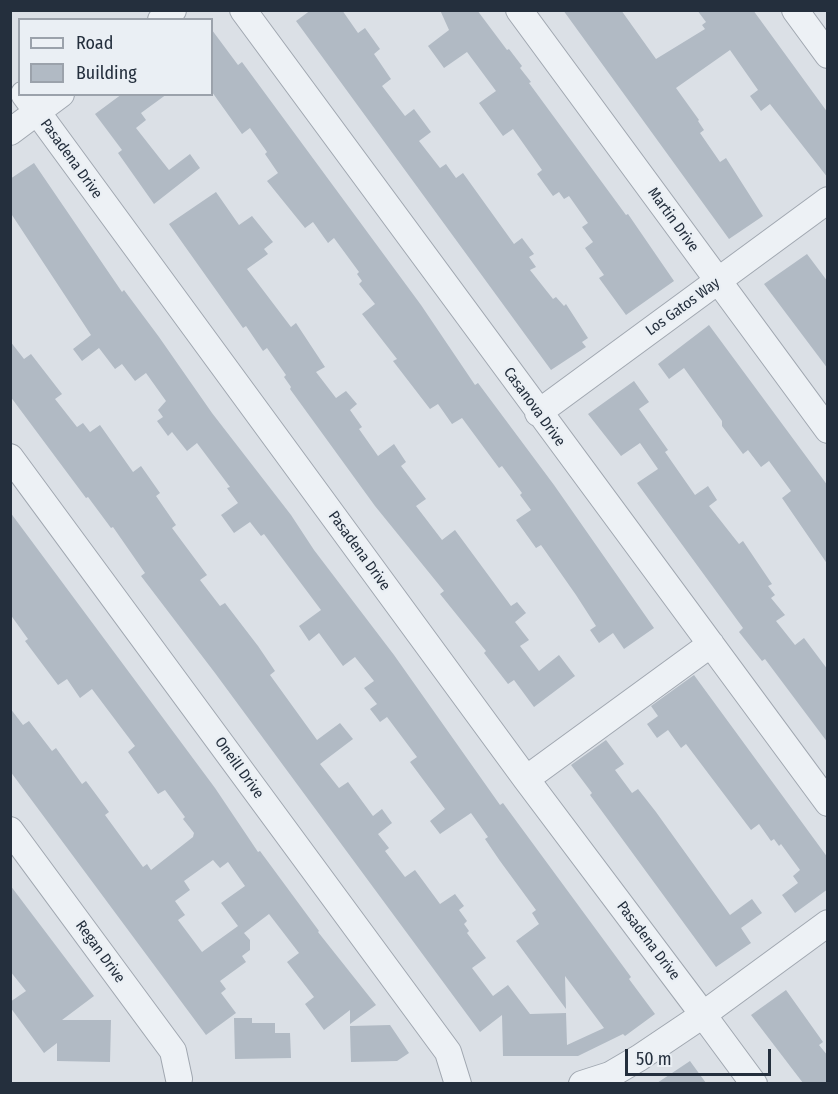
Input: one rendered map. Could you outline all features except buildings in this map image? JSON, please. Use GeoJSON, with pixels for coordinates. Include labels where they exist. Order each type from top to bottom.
{"type":"FeatureCollection","features":[{"type":"Feature","properties":{"kind":"street","name":"Casanova Drive"},"geometry":{"type":"LineString","coordinates":[[243,10],[538,413],[828,803]]}},
{"type":"Feature","properties":{"kind":"street","name":"Martin Drive"},"geometry":{"type":"LineString","coordinates":[[519,10],[828,429]]}},
{"type":"Feature","properties":{"kind":"street"},"geometry":{"type":"LineString","coordinates":[[795,10],[828,55]]}},
{"type":"Feature","properties":{"kind":"street"},"geometry":{"type":"LineString","coordinates":[[10,132],[31,103],[54,96]]}},
{"type":"Feature","properties":{"kind":"street","name":"Pasadena Drive"},"geometry":{"type":"LineString","coordinates":[[31,103],[526,779],[754,1083]]}},
{"type":"Feature","properties":{"kind":"street","name":"Los Gatos Way"},"geometry":{"type":"LineString","coordinates":[[538,413],[828,200]]}},
{"type":"Feature","properties":{"kind":"street","name":"Oneill Drive"},"geometry":{"type":"LineString","coordinates":[[10,457],[448,1052],[458,1083]]}},
{"type":"Feature","properties":{"kind":"street"},"geometry":{"type":"LineString","coordinates":[[526,779],[711,644]]}},
{"type":"Feature","properties":{"kind":"street","name":"Regan Drive"},"geometry":{"type":"LineString","coordinates":[[10,830],[173,1051],[179,1082]]}},
{"type":"Feature","properties":{"kind":"street"},"geometry":{"type":"LineString","coordinates":[[582,1083],[610,1075],[639,1058],[828,923]]}}]}
